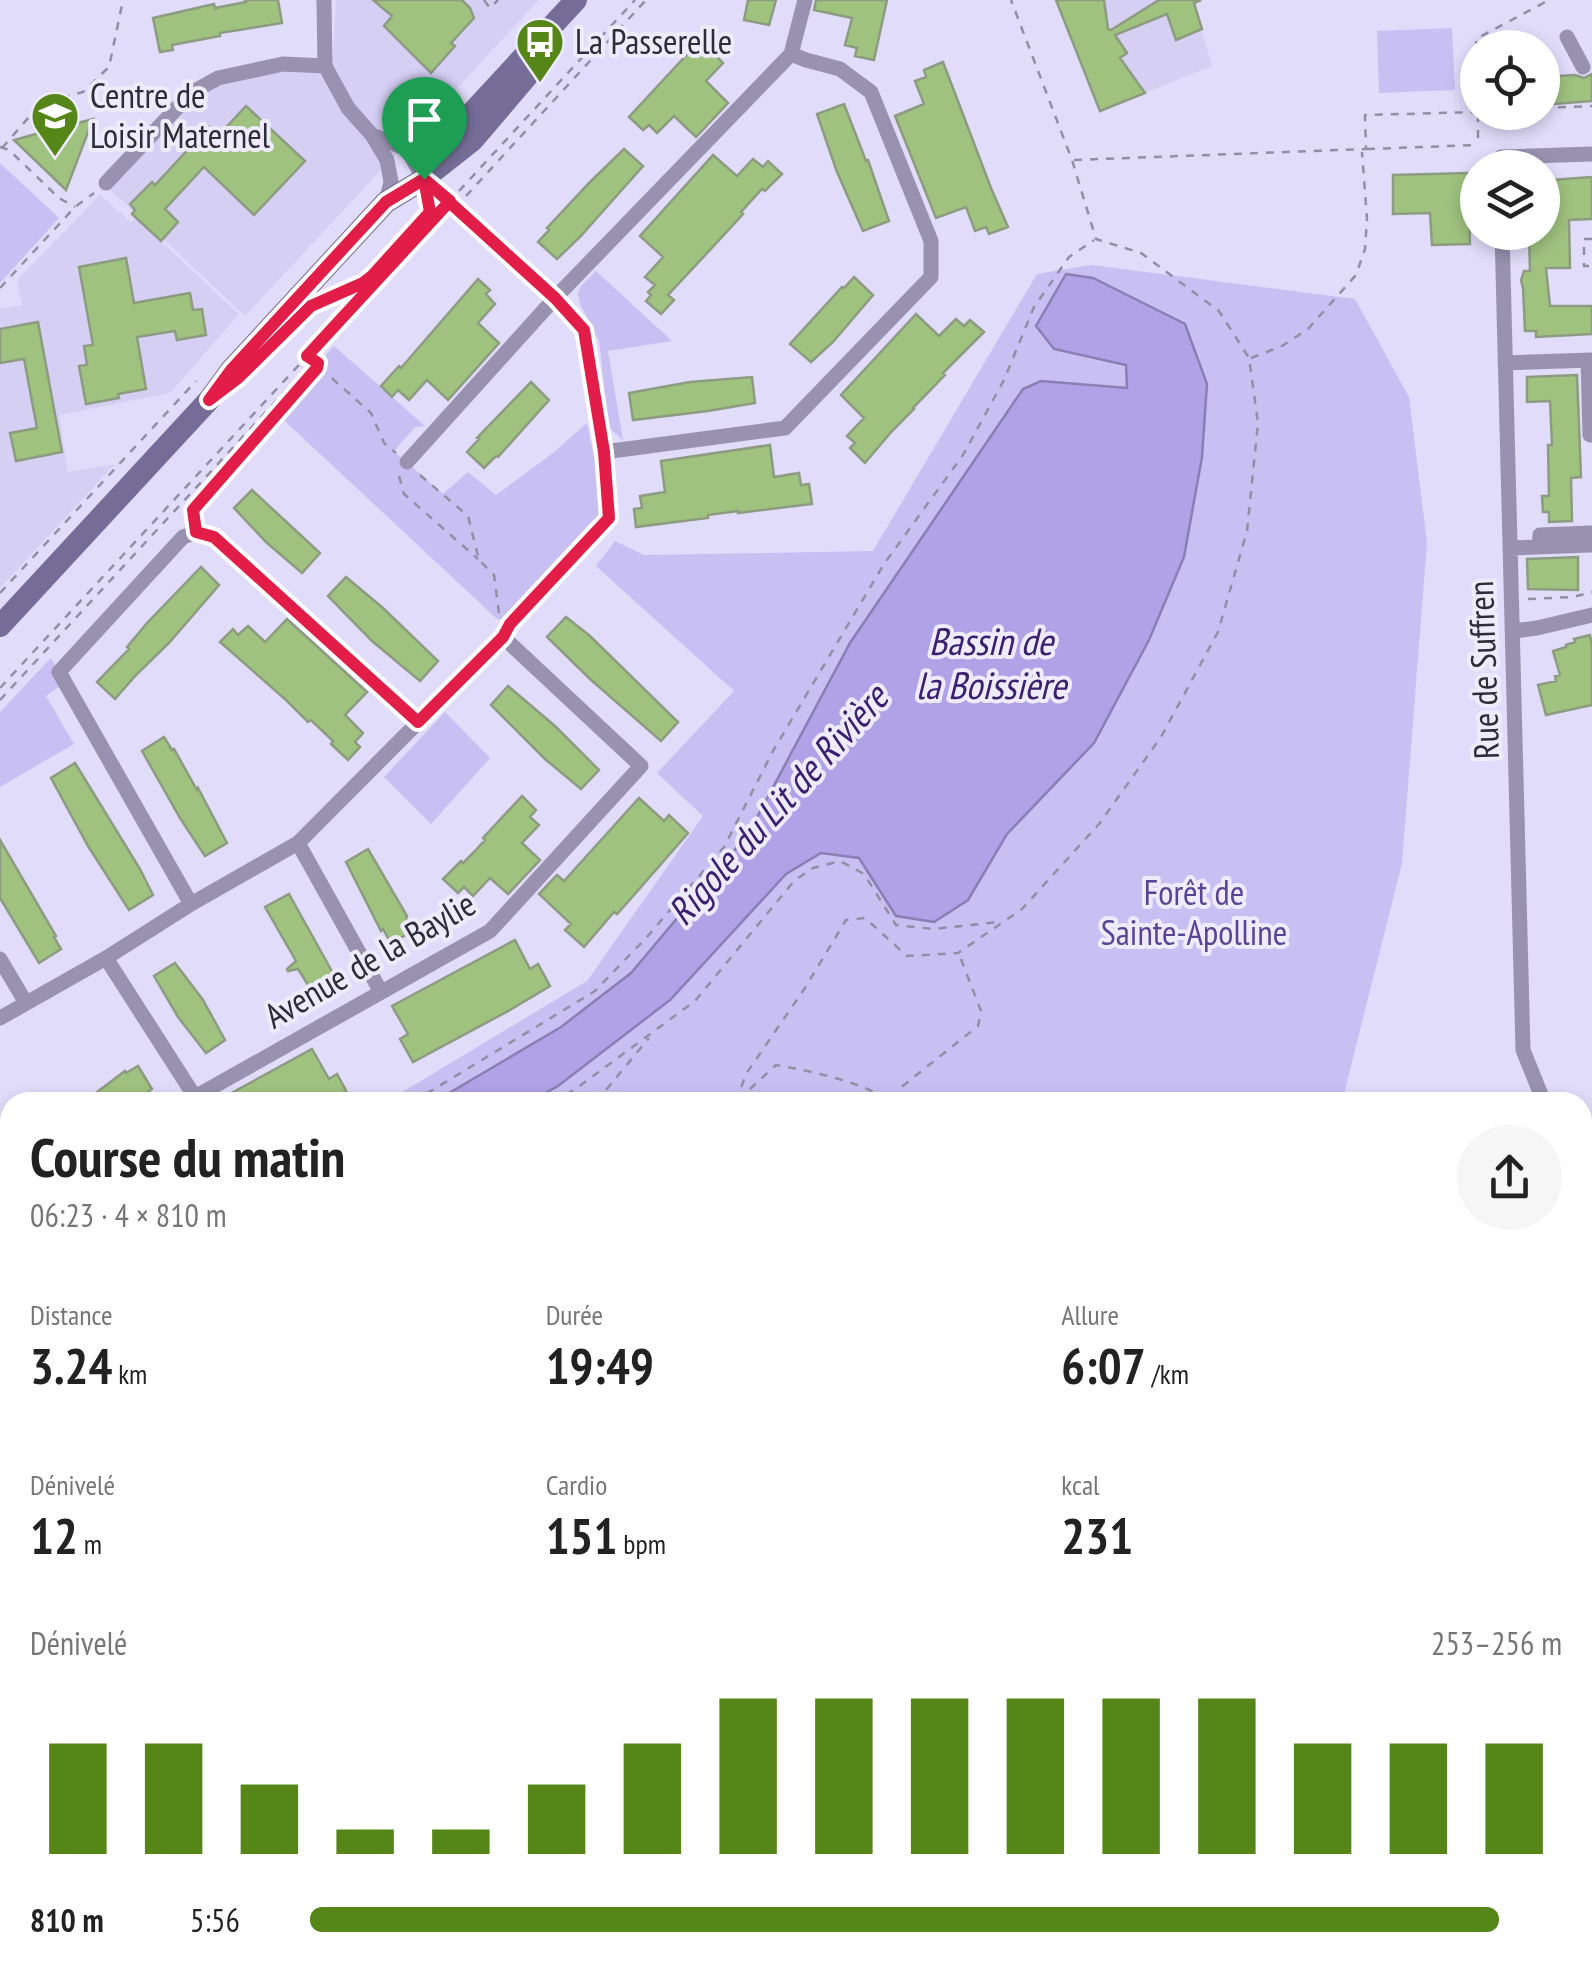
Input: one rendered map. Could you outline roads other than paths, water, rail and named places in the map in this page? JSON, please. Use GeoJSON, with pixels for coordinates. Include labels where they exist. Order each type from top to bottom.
{"type":"FeatureCollection","features":[{"type":"Feature","properties":{"kind":"street"},"geometry":{"type":"LineString","coordinates":[[324,0],[325,66],[348,108],[387,160],[390,182],[386,202]]}},
{"type":"Feature","properties":{"kind":"street"},"geometry":{"type":"LineString","coordinates":[[0,626],[386,202],[424,179],[473,140],[592,0]]}},
{"type":"Feature","properties":{"kind":"street"},"geometry":{"type":"LineString","coordinates":[[407,462],[555,298],[791,54],[805,0]]}},
{"type":"Feature","properties":{"kind":"street"},"geometry":{"type":"LineString","coordinates":[[209,400],[238,378],[311,306],[397,212],[424,179],[442,146],[569,3]]}},
{"type":"Feature","properties":{"kind":"street"},"geometry":{"type":"LineString","coordinates":[[1568,38],[1587,64]]}},
{"type":"Feature","properties":{"kind":"street"},"geometry":{"type":"LineString","coordinates":[[604,452],[786,428],[931,278],[931,242],[871,92],[840,69],[791,54]]}},
{"type":"Feature","properties":{"kind":"street"},"geometry":{"type":"LineString","coordinates":[[106,183],[191,93],[218,78],[283,64],[325,66]]}},
{"type":"Feature","properties":{"kind":"street"},"geometry":{"type":"LineString","coordinates":[[372,135],[407,149],[442,146]]}},
{"type":"Feature","properties":{"kind":"street"},"geometry":{"type":"LineString","coordinates":[[407,149],[424,179]]}},
{"type":"Feature","properties":{"kind":"street"},"geometry":{"type":"LineString","coordinates":[[1560,157],[1592,154]]}},
{"type":"Feature","properties":{"kind":"street"},"geometry":{"type":"LineString","coordinates":[[0,1018],[298,843],[507,631],[609,518],[604,452],[584,330],[453,204],[424,179],[387,160]]}},
{"type":"Feature","properties":{"kind":"street","name":"Rue de Suffren"},"geometry":{"type":"LineString","coordinates":[[1502,250],[1523,1050],[1540,1092]]}},
{"type":"Feature","properties":{"kind":"street"},"geometry":{"type":"LineString","coordinates":[[1505,363],[1590,360],[1590,454]]}},
{"type":"Feature","properties":{"kind":"street"},"geometry":{"type":"LineString","coordinates":[[191,904],[59,672],[183,537],[196,532],[214,537],[418,722]]}},
{"type":"Feature","properties":{"kind":"street"},"geometry":{"type":"LineString","coordinates":[[1510,548],[1539,547]]}},
{"type":"Feature","properties":{"kind":"street"},"geometry":{"type":"LineString","coordinates":[[1514,631],[1592,616]]}},
{"type":"Feature","properties":{"kind":"street","name":"Avenue de la Baylie"},"geometry":{"type":"LineString","coordinates":[[204,1092],[490,931],[641,766],[507,631]]}},
{"type":"Feature","properties":{"kind":"street"},"geometry":{"type":"LineString","coordinates":[[298,843],[381,992]]}},
{"type":"Feature","properties":{"kind":"street"},"geometry":{"type":"LineString","coordinates":[[0,958],[26,1003]]}},
{"type":"Feature","properties":{"kind":"street"},"geometry":{"type":"LineString","coordinates":[[106,958],[185,1092]]}},
{"type":"Feature","properties":{"kind":"water","name":"Bassin de la Boissière"},"geometry":{"type":"Polygon","coordinates":[[[1066,274],[1093,278],[1185,324],[1207,384],[1202,457],[1184,557],[1149,640],[1094,743],[1007,834],[968,900],[934,922],[896,916],[859,858],[821,853],[786,874],[670,1000],[558,1086],[547,1092],[451,1092],[561,1027],[631,973],[748,834],[850,643],[1023,389],[1041,381],[1127,388],[1126,365],[1054,349],[1036,326],[1066,274]]]}},
{"type":"Feature","properties":{"kind":"place","name":"La Passerelle"},"geometry":{"type":"Point","coordinates":[540,84]}},
{"type":"Feature","properties":{"kind":"place","name":"Centre de Loisir Maternel"},"geometry":{"type":"Point","coordinates":[55,158]}},
{"type":"Feature","properties":{"kind":"water label","name":"Rigole du Lit de Rivière"},"geometry":{"type":"Point","coordinates":[778,805]}},
{"type":"Feature","properties":{"kind":"park label","name":"Forêt de Sainte-Apolline"},"geometry":{"type":"Point","coordinates":[1194,913]}}]}
